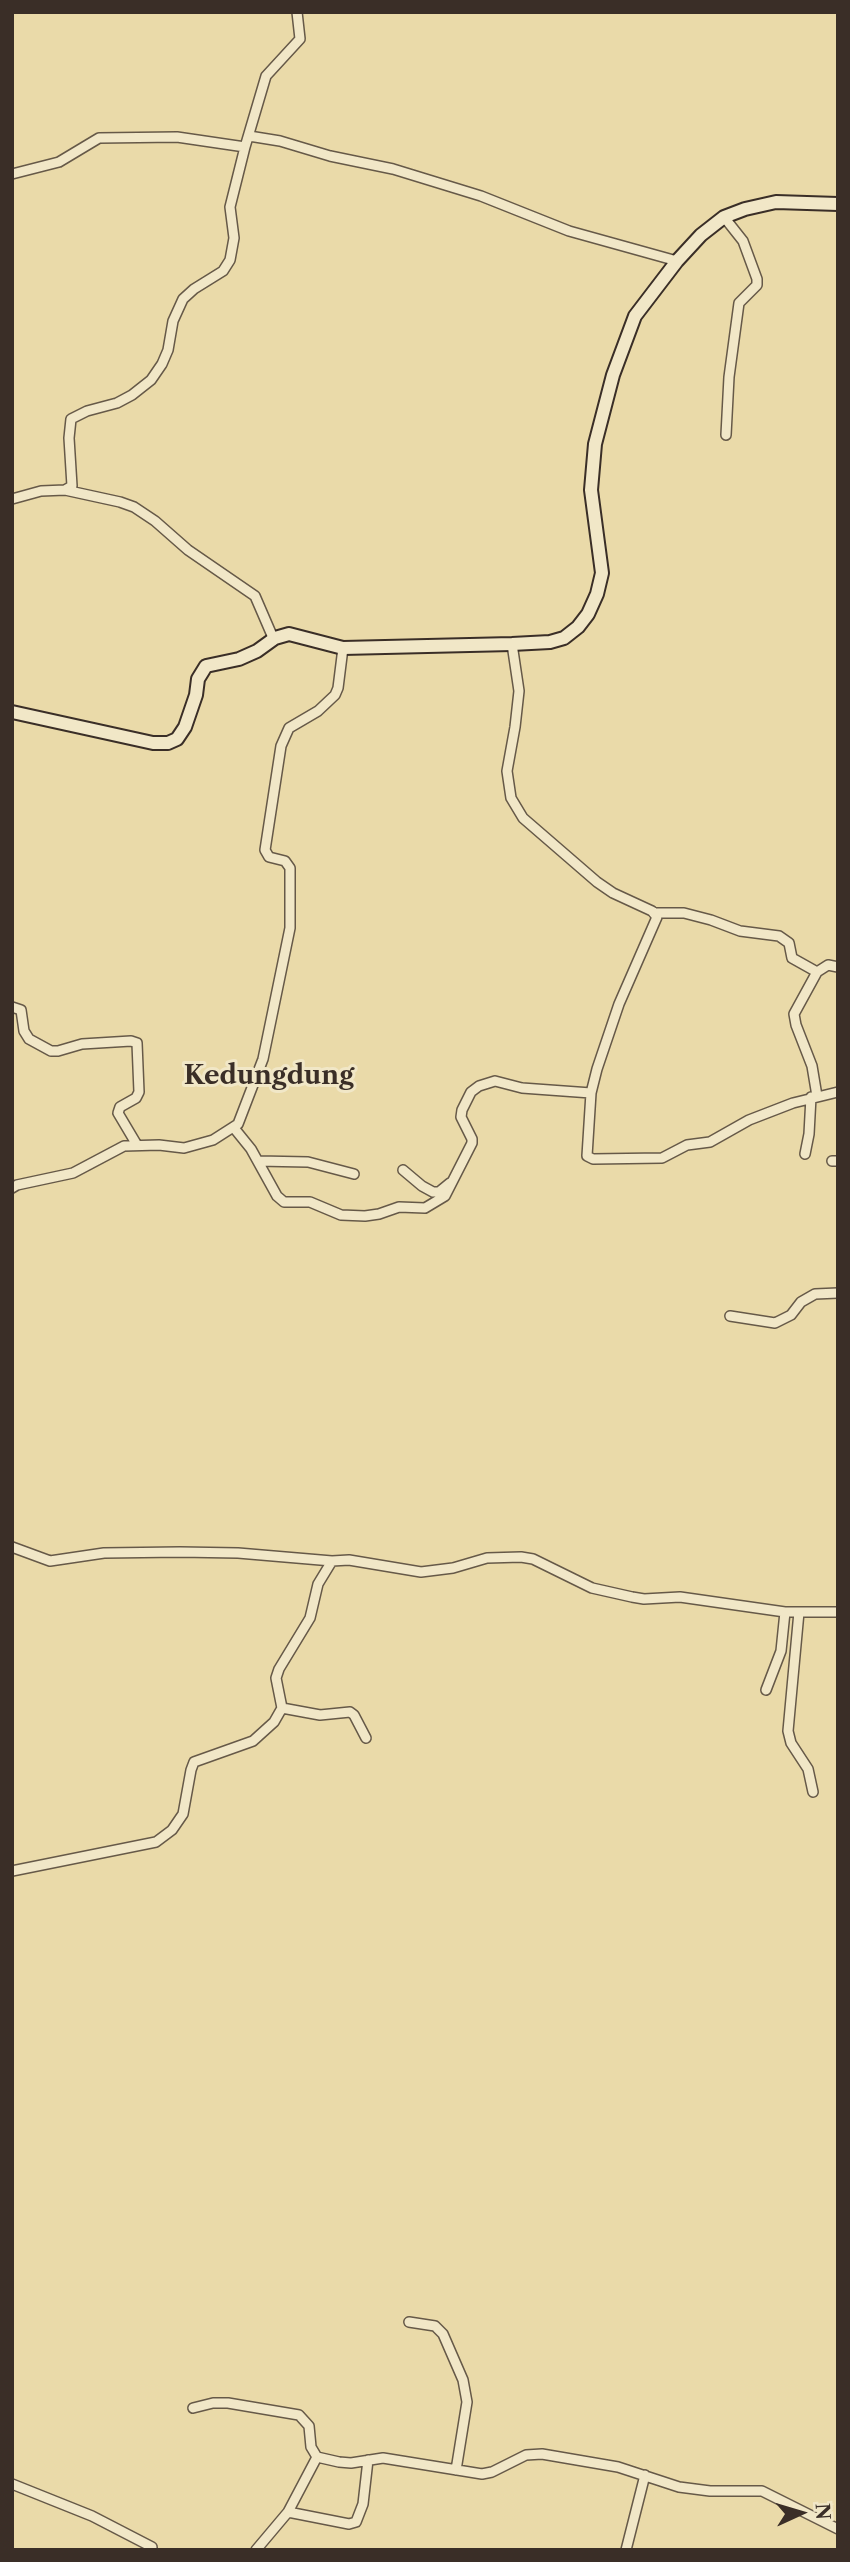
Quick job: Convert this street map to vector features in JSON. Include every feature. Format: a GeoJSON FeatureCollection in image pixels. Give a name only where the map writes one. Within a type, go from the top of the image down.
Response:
{"type":"FeatureCollection","features":[{"type":"Feature","properties":{"kind":"street"},"geometry":{"type":"LineString","coordinates":[[65,491],[72,486],[68,439],[71,419],[132,396],[150,380],[168,350],[173,321],[183,299],[223,271],[230,260],[234,238],[230,206],[245,148],[266,76],[300,39],[298,12]]}},
{"type":"Feature","properties":{"kind":"street"},"geometry":{"type":"LineString","coordinates":[[249,136],[393,169],[481,196],[569,230],[677,261]]}},
{"type":"Feature","properties":{"kind":"street"},"geometry":{"type":"LineString","coordinates":[[12,174],[59,162],[99,138],[177,137],[245,148]]}},
{"type":"Feature","properties":{"kind":"street"},"geometry":{"type":"LineString","coordinates":[[12,712],[153,743],[168,743],[177,739],[186,727],[198,679],[206,666],[239,659],[289,635],[343,648],[512,644],[550,642],[564,638],[578,627],[588,614],[602,573],[592,474],[602,410],[623,343],[635,316],[677,261],[701,235],[724,217],[776,202],[838,204]]}},
{"type":"Feature","properties":{"kind":"street"},"geometry":{"type":"LineString","coordinates":[[724,217],[743,241],[757,279],[757,285],[739,303],[729,377],[726,435]]}},
{"type":"Feature","properties":{"kind":"street"},"geometry":{"type":"LineString","coordinates":[[12,499],[41,491],[65,491],[134,507],[155,521],[188,550],[255,596],[274,640]]}},
{"type":"Feature","properties":{"kind":"street"},"geometry":{"type":"LineString","coordinates":[[512,644],[519,691],[507,771],[511,798],[523,818],[613,893],[656,913],[692,914],[740,931],[779,936],[789,943],[792,958],[817,972]]}},
{"type":"Feature","properties":{"kind":"street"},"geometry":{"type":"LineString","coordinates":[[12,1188],[74,1172],[124,1146],[184,1148],[213,1140],[234,1128],[241,1119],[263,1059],[290,928],[290,868],[285,861],[269,857],[265,850],[281,746],[289,728],[318,711],[335,695],[343,648]]}},
{"type":"Feature","properties":{"kind":"street"},"geometry":{"type":"LineString","coordinates":[[656,913],[657,920],[619,1004],[591,1093],[586,1153],[589,1158],[662,1158],[687,1145],[710,1142],[748,1119],[814,1096],[838,1092]]}},
{"type":"Feature","properties":{"kind":"street"},"geometry":{"type":"LineString","coordinates":[[805,1154],[814,1096],[812,1066],[794,1019],[817,972],[828,965],[838,967]]}},
{"type":"Feature","properties":{"kind":"street"},"geometry":{"type":"LineString","coordinates":[[12,1007],[21,1010],[24,1031],[29,1039],[51,1051],[82,1044],[131,1041],[137,1043],[139,1091],[136,1098],[120,1107],[118,1113],[137,1145]]}},
{"type":"Feature","properties":{"kind":"street"},"geometry":{"type":"LineString","coordinates":[[234,1128],[284,1202],[310,1202],[341,1215],[365,1216],[400,1207],[431,1206],[445,1196],[472,1143],[461,1117],[471,1092],[479,1086],[495,1081],[522,1088],[591,1093]]}},
{"type":"Feature","properties":{"kind":"street"},"geometry":{"type":"LineString","coordinates":[[258,1161],[296,1161],[354,1174]]}},
{"type":"Feature","properties":{"kind":"street"},"geometry":{"type":"LineString","coordinates":[[403,1170],[433,1192],[439,1192],[454,1180]]}},
{"type":"Feature","properties":{"kind":"street"},"geometry":{"type":"LineString","coordinates":[[730,1316],[775,1323],[791,1315],[801,1302],[815,1294],[838,1293]]}},
{"type":"Feature","properties":{"kind":"street"},"geometry":{"type":"LineString","coordinates":[[12,1547],[50,1560],[104,1553],[238,1553],[349,1560],[421,1572],[453,1568],[487,1558],[521,1557],[533,1559],[592,1588],[632,1597],[680,1597],[785,1612],[838,1612]]}},
{"type":"Feature","properties":{"kind":"street"},"geometry":{"type":"LineString","coordinates":[[12,1871],[156,1842],[172,1830],[183,1814],[194,1762],[253,1741],[274,1722],[282,1708],[281,1691],[276,1678],[310,1618],[318,1584],[332,1561]]}},
{"type":"Feature","properties":{"kind":"street"},"geometry":{"type":"LineString","coordinates":[[766,1690],[781,1651],[785,1612]]}},
{"type":"Feature","properties":{"kind":"street"},"geometry":{"type":"LineString","coordinates":[[799,1612],[788,1731],[791,1743],[808,1769],[813,1792]]}},
{"type":"Feature","properties":{"kind":"street"},"geometry":{"type":"LineString","coordinates":[[282,1708],[320,1715],[350,1712],[354,1714],[366,1738]]}},
{"type":"Feature","properties":{"kind":"street"},"geometry":{"type":"LineString","coordinates":[[409,2322],[435,2326],[443,2333],[463,2380],[467,2402],[456,2470]]}},
{"type":"Feature","properties":{"kind":"street"},"geometry":{"type":"LineString","coordinates":[[193,2407],[228,2403],[299,2415],[309,2426],[311,2447],[317,2457],[340,2462],[374,2457],[482,2474],[492,2472],[526,2455],[542,2454],[618,2467],[679,2487],[710,2491],[762,2491],[838,2529]]}},
{"type":"Feature","properties":{"kind":"street"},"geometry":{"type":"LineString","coordinates":[[256,2550],[288,2512],[317,2457]]}},
{"type":"Feature","properties":{"kind":"street"},"geometry":{"type":"LineString","coordinates":[[288,2512],[349,2524],[356,2522],[363,2504],[368,2460]]}},
{"type":"Feature","properties":{"kind":"street"},"geometry":{"type":"LineString","coordinates":[[626,2550],[645,2475]]}},
{"type":"Feature","properties":{"kind":"street"},"geometry":{"type":"LineString","coordinates":[[12,2484],[92,2516],[152,2547]]}},
{"type":"Feature","properties":{"kind":"district","name":"Kedungdung"},"geometry":{"type":"Point","coordinates":[269,1076]}}]}
